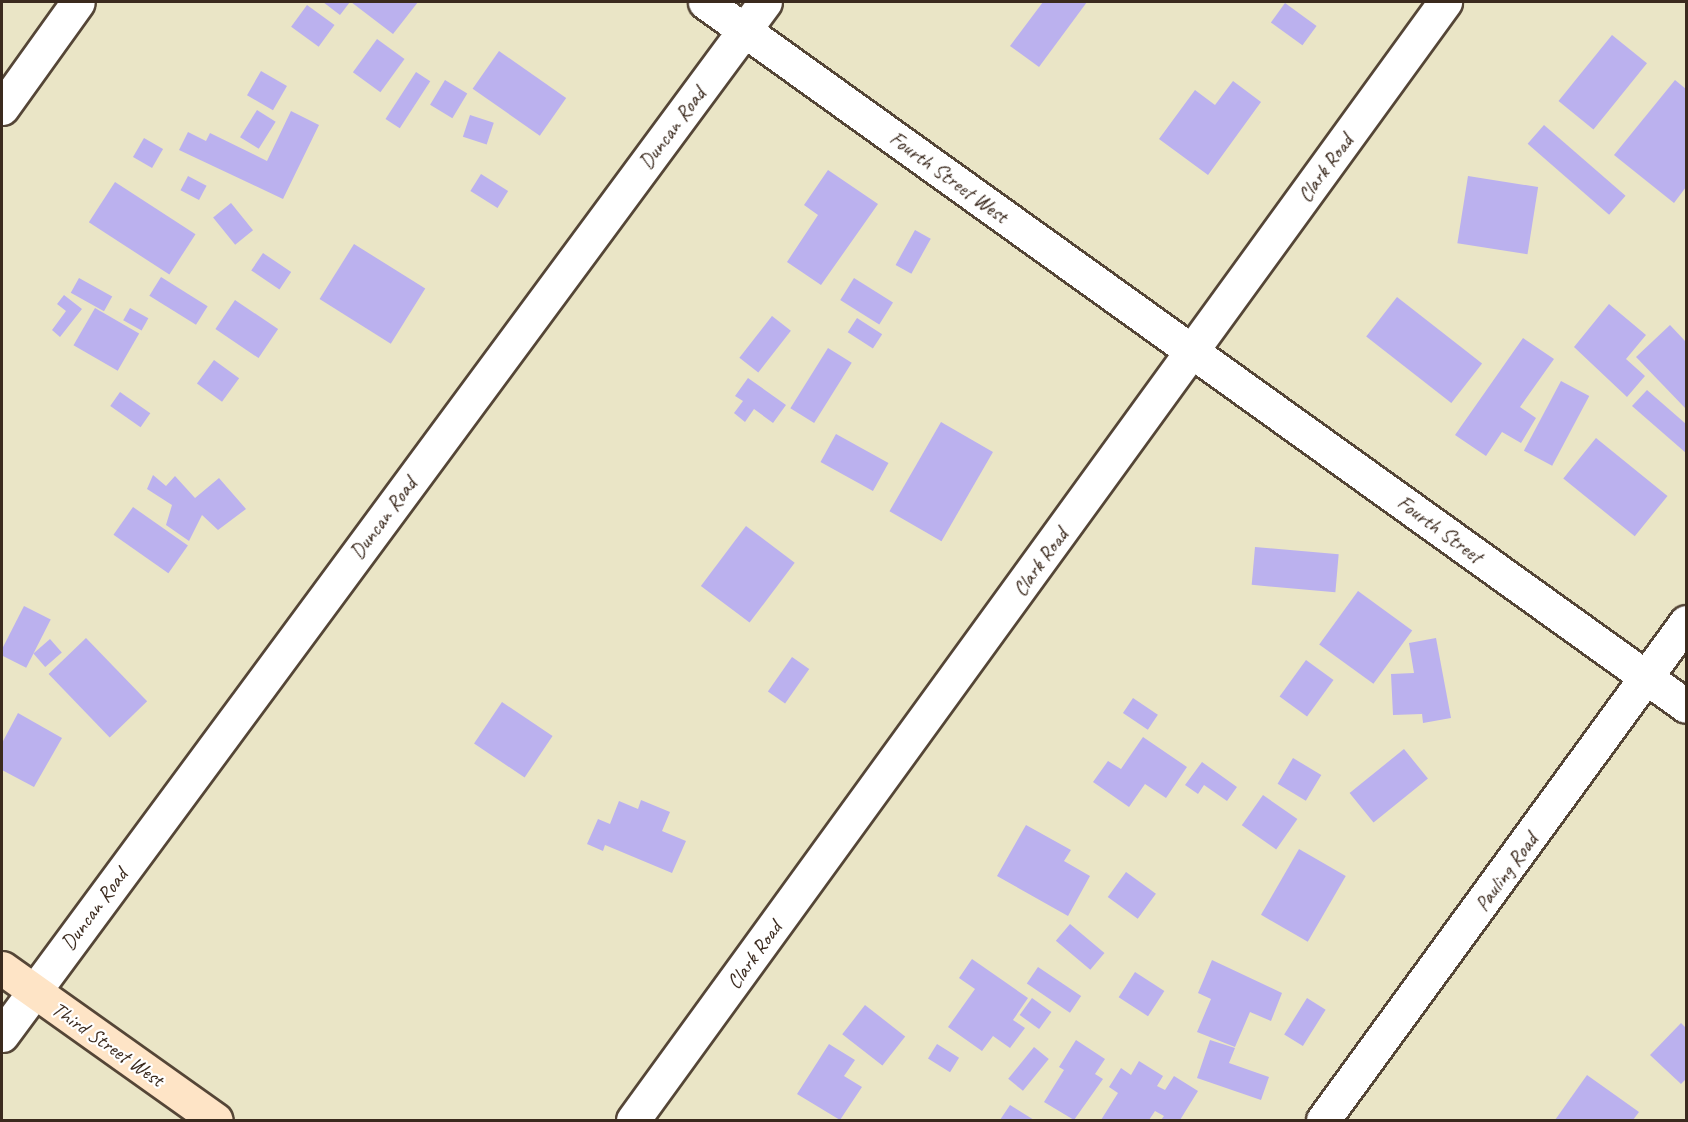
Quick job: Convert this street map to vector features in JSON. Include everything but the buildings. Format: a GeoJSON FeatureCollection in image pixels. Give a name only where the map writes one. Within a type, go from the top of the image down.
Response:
{"type":"FeatureCollection","features":[{"type":"Feature","properties":{"kind":"main road","name":"Third Street West"},"geometry":{"type":"LineString","coordinates":[[2,968],[216,1120]]}},
{"type":"Feature","properties":{"kind":"street"},"geometry":{"type":"LineString","coordinates":[[2,108],[78,2]]}},
{"type":"Feature","properties":{"kind":"street","name":"Fourth Street West"},"geometry":{"type":"LineString","coordinates":[[705,2],[1193,352]]}},
{"type":"Feature","properties":{"kind":"street","name":"Duncan Road"},"geometry":{"type":"LineString","coordinates":[[2,1035],[765,2]]}},
{"type":"Feature","properties":{"kind":"street","name":"Clark Road"},"geometry":{"type":"LineString","coordinates":[[633,1120],[1445,2]]}},
{"type":"Feature","properties":{"kind":"street","name":"Fourth Street"},"geometry":{"type":"LineString","coordinates":[[1193,352],[1686,706]]}},
{"type":"Feature","properties":{"kind":"street","name":"Pauling Road"},"geometry":{"type":"LineString","coordinates":[[1323,1120],[1649,678],[1686,622]]}}]}
